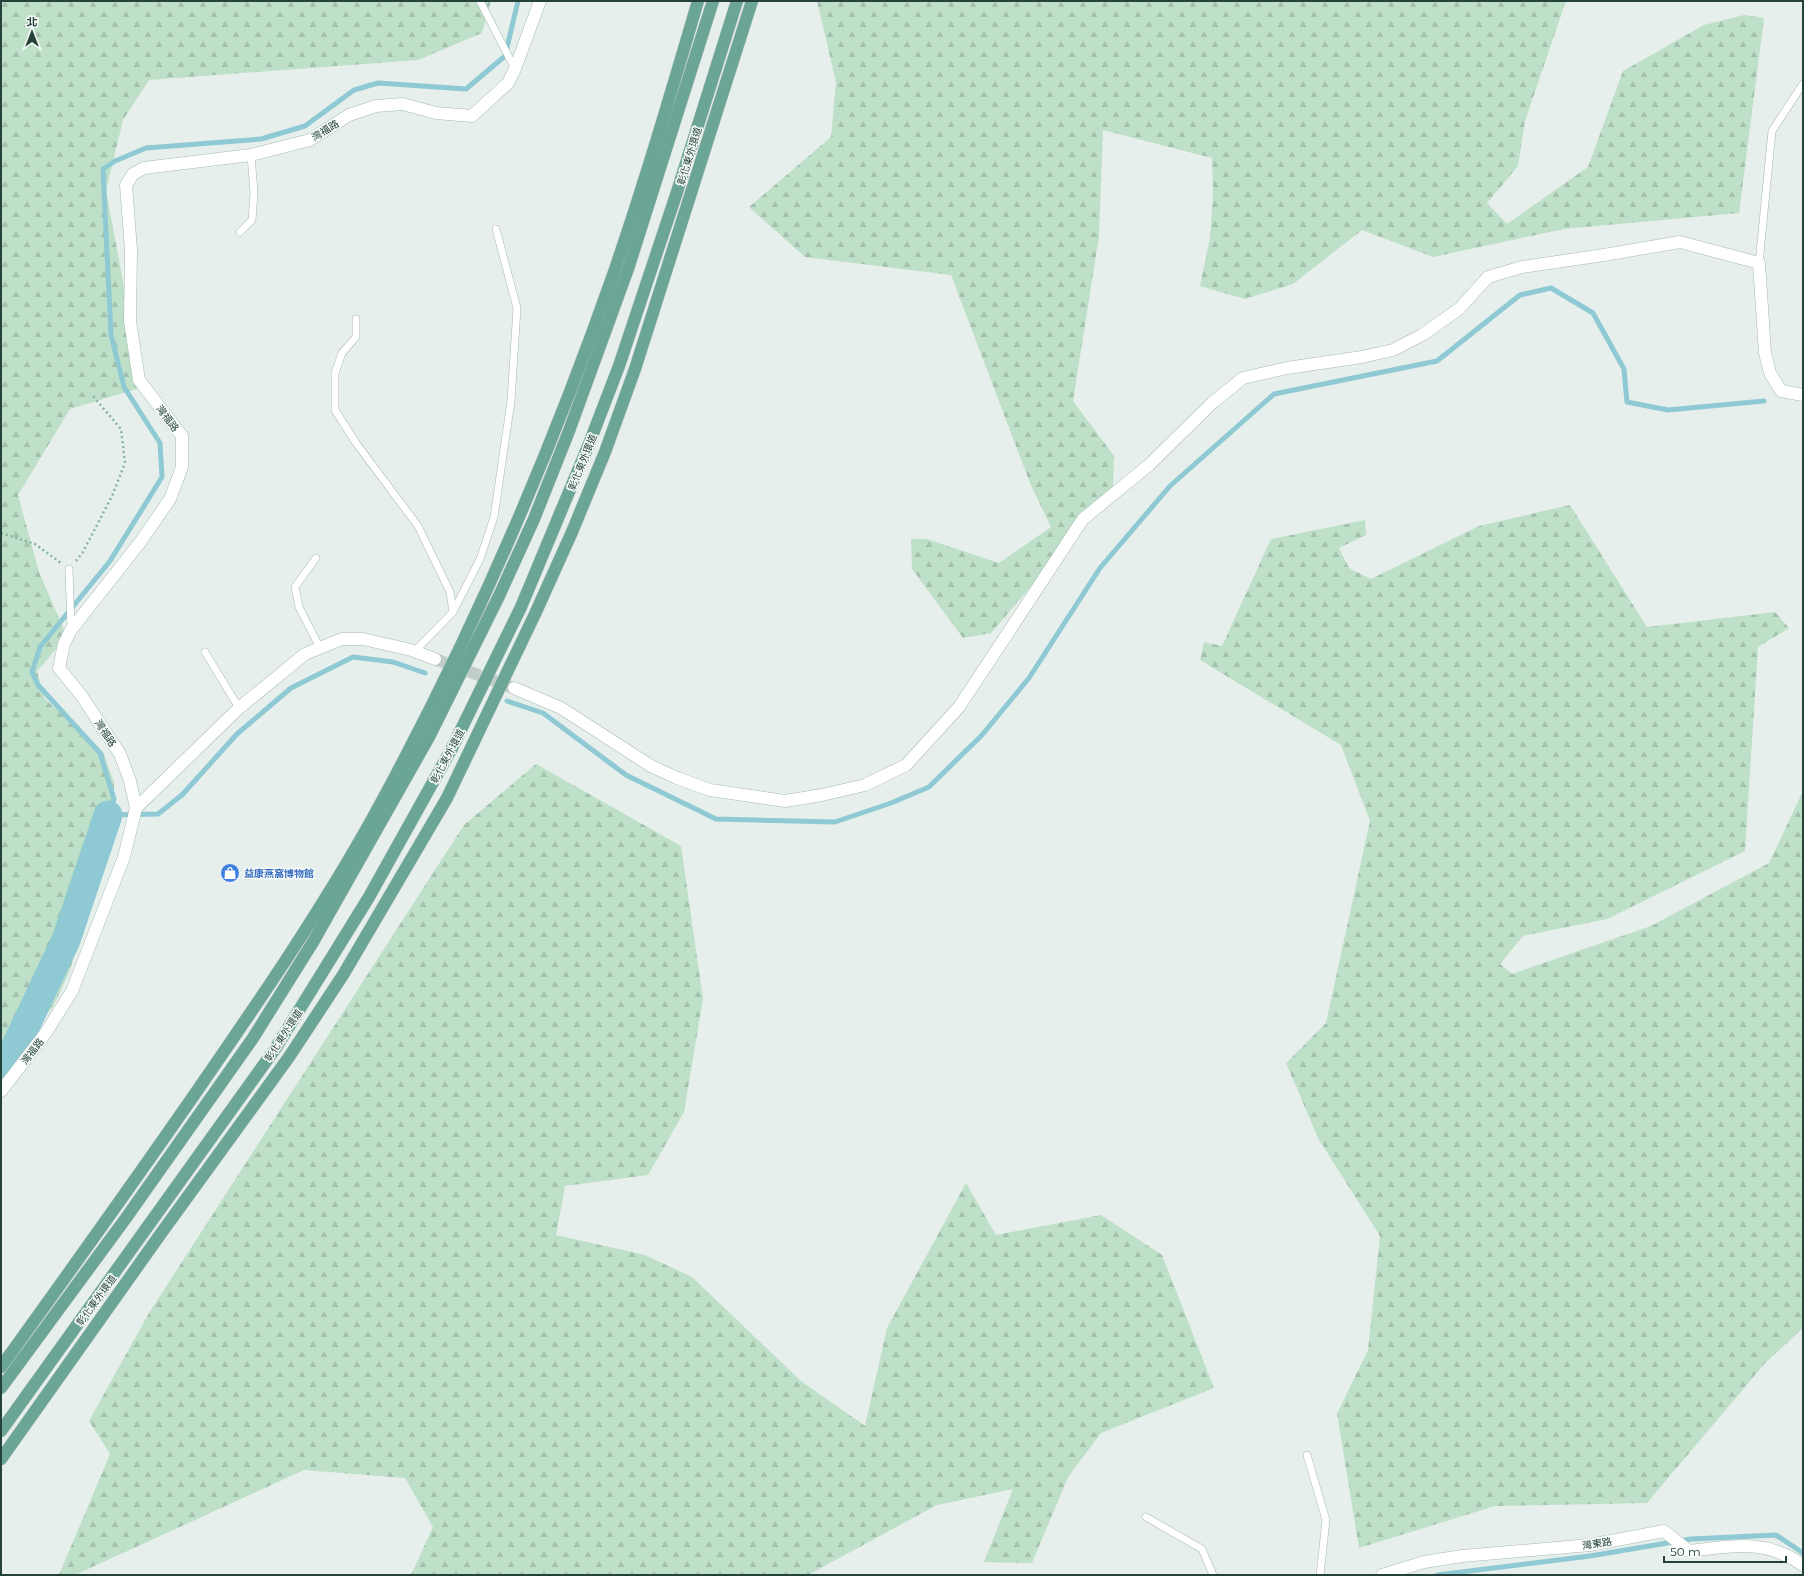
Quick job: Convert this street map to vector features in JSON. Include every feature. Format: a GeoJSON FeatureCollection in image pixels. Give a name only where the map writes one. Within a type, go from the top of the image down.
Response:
{"type":"FeatureCollection","features":[{"type":"Feature","properties":{"kind":"main road"},"geometry":{"type":"LineString","coordinates":[[1,1367],[124,1196],[310,924],[370,822],[418,732],[487,591],[522,512],[584,354],[638,197],[698,1]]}},
{"type":"Feature","properties":{"kind":"main road"},"geometry":{"type":"LineString","coordinates":[[1,1388],[126,1218],[253,1038],[313,942],[430,737],[534,519],[570,431],[628,269],[713,1]]}},
{"type":"Feature","properties":{"kind":"main road","name":"彰化東外環道"},"geometry":{"type":"LineString","coordinates":[[1,1431],[275,1049],[369,897],[452,748],[522,607],[614,380],[666,228],[737,1]]}},
{"type":"Feature","properties":{"kind":"main road"},"geometry":{"type":"LineString","coordinates":[[1,1459],[162,1232],[289,1057],[343,975],[447,798],[538,607],[572,532],[604,452],[635,369],[752,1]]}},
{"type":"Feature","properties":{"kind":"street","name":"灣福路"},"geometry":{"type":"LineString","coordinates":[[1,1091],[45,1034],[72,992],[124,857],[136,808],[130,781],[120,754],[81,695],[59,668],[64,644],[71,630],[140,541],[170,499],[182,466],[182,436],[139,380],[130,321],[131,250],[126,185],[133,174],[144,168],[251,155],[310,140],[349,115],[376,106],[403,104],[436,114],[472,116],[508,83],[540,1]]}},
{"type":"Feature","properties":{"kind":"street"},"geometry":{"type":"LineString","coordinates":[[514,688],[560,708],[651,766],[677,778],[710,790],[784,801],[822,795],[865,785],[906,765],[959,707],[1083,519],[1149,465],[1212,403],[1243,378],[1287,368],[1362,357],[1394,350],[1422,336],[1459,310],[1488,277],[1522,267],[1680,242],[1760,263],[1765,353],[1770,373],[1781,391],[1803,396]]}},
{"type":"Feature","properties":{"kind":"street"},"geometry":{"type":"LineString","coordinates":[[136,808],[239,708],[305,654],[342,639],[363,639],[415,651],[435,659]]}},
{"type":"Feature","properties":{"kind":"street","name":"灣東路"},"geometry":{"type":"LineString","coordinates":[[1382,1575],[1424,1562],[1462,1556],[1590,1545],[1664,1531],[1689,1551],[1750,1545],[1777,1551],[1803,1565]]}},
{"type":"Feature","properties":{"kind":"lane"},"geometry":{"type":"LineString","coordinates":[[480,1],[515,68]]}},
{"type":"Feature","properties":{"kind":"lane"},"geometry":{"type":"LineString","coordinates":[[1760,263],[1772,131],[1803,84]]}},
{"type":"Feature","properties":{"kind":"lane"},"geometry":{"type":"LineString","coordinates":[[240,232],[252,220],[254,193],[251,155]]}},
{"type":"Feature","properties":{"kind":"lane"},"geometry":{"type":"LineString","coordinates":[[415,651],[453,612],[480,559],[494,517],[510,401],[518,308],[496,229]]}},
{"type":"Feature","properties":{"kind":"lane"},"geometry":{"type":"LineString","coordinates":[[356,319],[356,337],[342,353],[335,373],[336,410],[356,443],[418,526],[450,592],[453,612]]}},
{"type":"Feature","properties":{"kind":"lane"},"geometry":{"type":"LineString","coordinates":[[316,558],[295,587],[299,607],[320,648]]}},
{"type":"Feature","properties":{"kind":"lane"},"geometry":{"type":"LineString","coordinates":[[69,569],[71,630]]}},
{"type":"Feature","properties":{"kind":"lane"},"geometry":{"type":"LineString","coordinates":[[205,652],[239,708]]}},
{"type":"Feature","properties":{"kind":"lane"},"geometry":{"type":"LineString","coordinates":[[1307,1455],[1326,1520],[1320,1575]]}},
{"type":"Feature","properties":{"kind":"lane"},"geometry":{"type":"LineString","coordinates":[[1146,1517],[1202,1549],[1213,1575]]}},
{"type":"Feature","properties":{"kind":"path"},"geometry":{"type":"LineString","coordinates":[[1,533],[35,544],[69,569],[83,552],[112,496],[125,463],[121,429],[92,395]]}},
{"type":"Feature","properties":{"kind":"green space"},"geometry":{"type":"Polygon","coordinates":[[[1,1],[491,1],[482,33],[418,60],[149,80],[123,120],[106,191],[143,387],[70,409],[18,495],[39,572],[67,637],[37,671],[44,698],[103,752],[114,782],[114,820],[70,970],[53,1007],[1,1060],[1,1]]]}},
{"type":"Feature","properties":{"kind":"green space"},"geometry":{"type":"Polygon","coordinates":[[[817,1],[1566,1],[1525,121],[1518,166],[1487,203],[1507,224],[1588,167],[1623,71],[1704,25],[1744,15],[1764,18],[1739,213],[1564,229],[1433,257],[1362,230],[1293,284],[1245,299],[1200,286],[1210,238],[1213,194],[1212,158],[1103,130],[1099,236],[1073,401],[1114,456],[1113,487],[1079,530],[991,633],[963,638],[912,569],[911,539],[927,539],[999,563],[1051,527],[1030,483],[951,275],[805,257],[749,207],[831,137],[836,82],[817,1]]]}},
{"type":"Feature","properties":{"kind":"green space"},"geometry":{"type":"Polygon","coordinates":[[[1570,505],[1647,627],[1775,612],[1789,628],[1758,647],[1745,851],[1607,919],[1523,936],[1500,964],[1512,974],[1651,926],[1769,863],[1803,791],[1803,1328],[1766,1362],[1647,1503],[1495,1506],[1359,1548],[1337,1414],[1368,1350],[1380,1236],[1318,1138],[1286,1063],[1326,1023],[1370,821],[1341,745],[1200,660],[1204,642],[1222,646],[1271,539],[1365,520],[1366,535],[1339,548],[1349,568],[1371,579],[1479,526],[1570,505]]]}},
{"type":"Feature","properties":{"kind":"green space"},"geometry":{"type":"Polygon","coordinates":[[[536,764],[681,846],[703,999],[684,1112],[648,1175],[565,1186],[556,1235],[645,1255],[692,1277],[801,1381],[865,1426],[887,1328],[966,1183],[996,1235],[1101,1215],[1162,1255],[1214,1388],[1101,1433],[1068,1477],[1032,1563],[984,1562],[1013,1489],[937,1505],[808,1575],[411,1575],[433,1527],[405,1478],[304,1470],[75,1575],[59,1575],[110,1454],[89,1421],[149,1313],[464,825],[536,764]]]}},
{"type":"Feature","properties":{"kind":"waterway"},"geometry":{"type":"LineString","coordinates":[[425,673],[393,662],[353,657],[291,688],[237,734],[182,795],[158,814],[108,815],[114,799],[100,753],[38,685],[32,672],[40,647],[110,561],[162,477],[160,443],[124,387],[111,335],[103,169],[115,161],[146,148],[261,139],[305,126],[354,90],[378,83],[466,89],[505,56],[518,1]]}},
{"type":"Feature","properties":{"kind":"waterway"},"geometry":{"type":"LineString","coordinates":[[507,701],[543,713],[626,775],[716,819],[835,822],[891,803],[929,787],[982,735],[1029,678],[1100,568],[1170,486],[1274,394],[1437,361],[1520,295],[1551,288],[1593,313],[1624,369],[1627,402],[1668,410],[1764,401]]}},
{"type":"Feature","properties":{"kind":"waterway"},"geometry":{"type":"LineString","coordinates":[[1,1064],[16,1046],[66,940],[108,815]]}},
{"type":"Feature","properties":{"kind":"waterway"},"geometry":{"type":"LineString","coordinates":[[1437,1575],[1590,1556],[1691,1539],[1776,1535],[1803,1553]]}},
{"type":"Feature","properties":{"kind":"tunnel"},"geometry":{"type":"LineString","coordinates":[[435,659],[511,687]]}},
{"type":"Feature","properties":{"kind":"place","name":"益康燕窩博物館"},"geometry":{"type":"Point","coordinates":[230,873]}}]}
